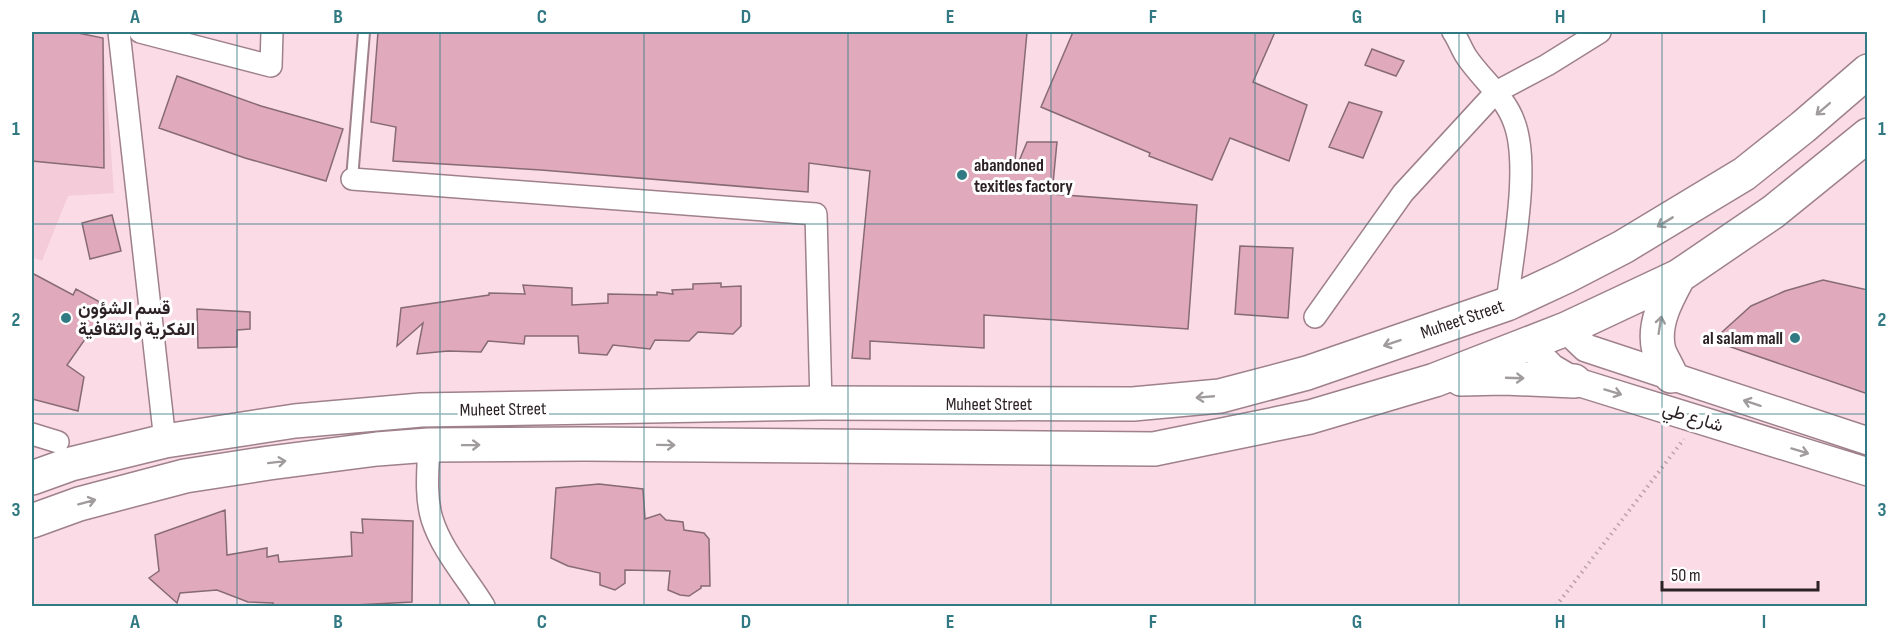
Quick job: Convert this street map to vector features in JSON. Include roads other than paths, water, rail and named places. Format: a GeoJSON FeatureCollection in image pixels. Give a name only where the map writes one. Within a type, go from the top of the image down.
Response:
{"type":"FeatureCollection","features":[{"type":"Feature","properties":{"kind":"main road","name":"Muheet Street"},"geometry":{"type":"LineString","coordinates":[[32,478],[71,464],[165,441],[295,421],[421,410],[821,403],[1132,404],[1220,396],[1307,373],[1510,307],[1623,247],[1744,174],[1868,71]]}},
{"type":"Feature","properties":{"kind":"main road","name":"Muheet Street"},"geometry":{"type":"LineString","coordinates":[[32,521],[79,504],[185,476],[377,449],[429,445],[585,444],[1155,449],[1310,417],[1435,380],[1528,344],[1679,276],[1773,212],[1868,135]]}},
{"type":"Feature","properties":{"kind":"main road"},"geometry":{"type":"LineString","coordinates":[[1510,307],[1579,322],[1581,309],[1573,297],[1571,274]]}},
{"type":"Feature","properties":{"kind":"main road"},"geometry":{"type":"LineString","coordinates":[[1671,376],[1659,350],[1658,328],[1664,304],[1679,276]]}},
{"type":"Feature","properties":{"kind":"main road"},"geometry":{"type":"LineString","coordinates":[[1510,307],[1529,329],[1528,344]]}},
{"type":"Feature","properties":{"kind":"main road"},"geometry":{"type":"LineString","coordinates":[[1497,356],[1503,344],[1503,330],[1497,318],[1510,307]]}},
{"type":"Feature","properties":{"kind":"main road"},"geometry":{"type":"LineString","coordinates":[[1435,380],[1504,378],[1574,381]]}},
{"type":"Feature","properties":{"kind":"street"},"geometry":{"type":"LineString","coordinates":[[119,32],[165,441]]}},
{"type":"Feature","properties":{"kind":"street"},"geometry":{"type":"LineString","coordinates":[[140,32],[271,66],[272,32]]}},
{"type":"Feature","properties":{"kind":"street"},"geometry":{"type":"LineString","coordinates":[[1454,32],[1466,56],[1496,92],[1514,122],[1520,160],[1520,188],[1510,307]]}},
{"type":"Feature","properties":{"kind":"street"},"geometry":{"type":"LineString","coordinates":[[1315,316],[1403,193],[1496,92],[1547,65],[1600,32]]}},
{"type":"Feature","properties":{"kind":"street"},"geometry":{"type":"LineString","coordinates":[[352,179],[816,214],[821,403]]}},
{"type":"Feature","properties":{"kind":"street","name":"شارع طي"},"geometry":{"type":"LineString","coordinates":[[1579,322],[1586,348],[1868,441]]}},
{"type":"Feature","properties":{"kind":"street","name":"شارع طي"},"geometry":{"type":"LineString","coordinates":[[1528,344],[1552,368],[1574,381],[1868,472]]}},
{"type":"Feature","properties":{"kind":"street"},"geometry":{"type":"LineString","coordinates":[[32,434],[58,442]]}},
{"type":"Feature","properties":{"kind":"street"},"geometry":{"type":"LineString","coordinates":[[429,445],[428,493],[432,517],[438,533],[484,606]]}},
{"type":"Feature","properties":{"kind":"lane"},"geometry":{"type":"LineString","coordinates":[[352,179],[364,32]]}},
{"type":"Feature","properties":{"kind":"place","name":"abandoned texitles factory"},"geometry":{"type":"Point","coordinates":[962,175]}},
{"type":"Feature","properties":{"kind":"place","name":"قسم الشؤون الفكرية والثقافية"},"geometry":{"type":"Point","coordinates":[66,318]}},
{"type":"Feature","properties":{"kind":"place","name":"al salam mall"},"geometry":{"type":"Point","coordinates":[1795,338]}}]}
